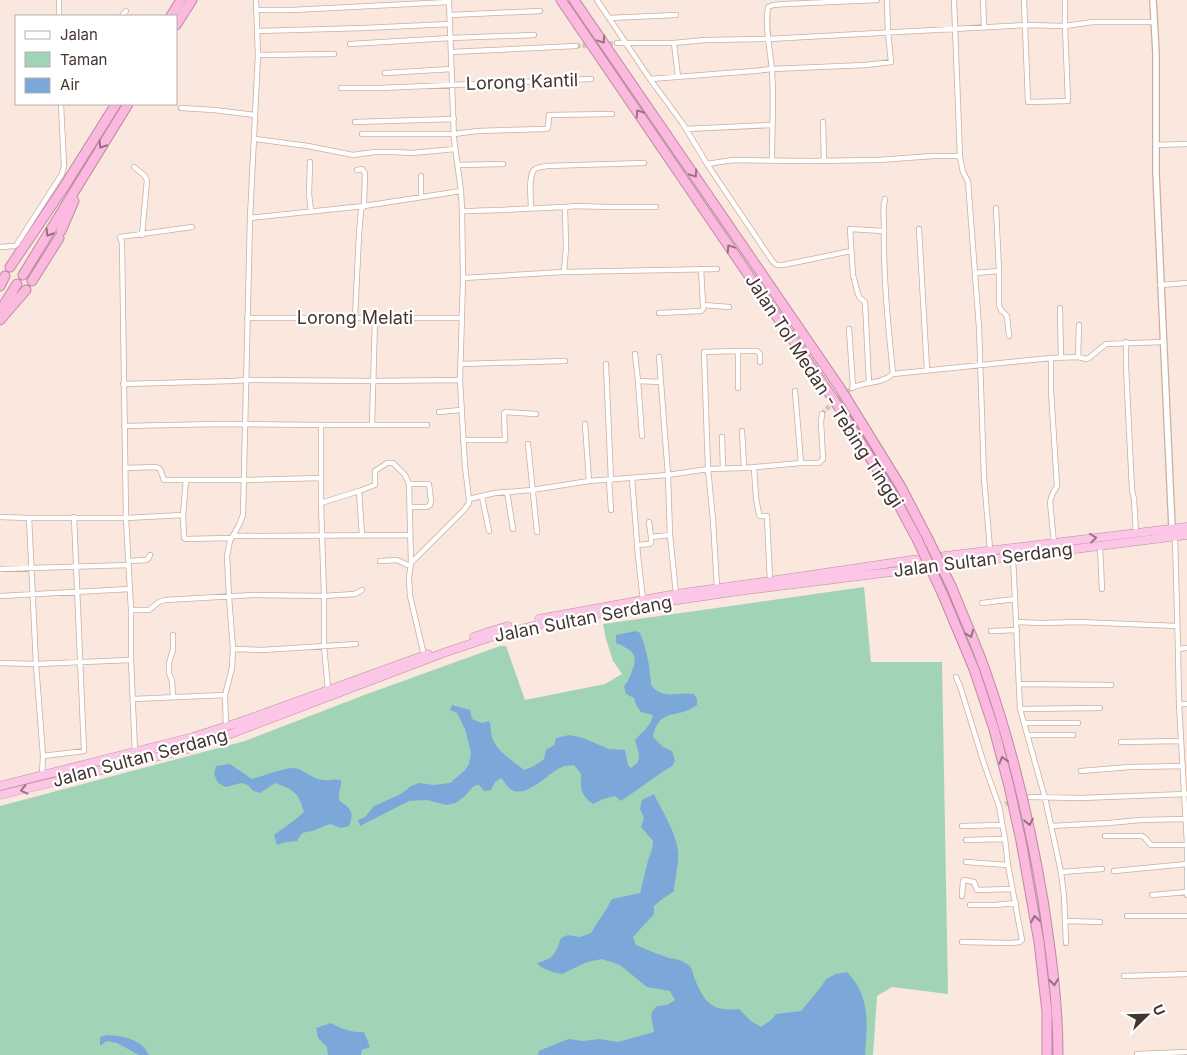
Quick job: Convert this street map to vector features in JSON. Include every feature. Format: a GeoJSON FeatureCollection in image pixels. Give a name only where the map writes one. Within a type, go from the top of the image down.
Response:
{"type":"FeatureCollection","features":[{"type":"Feature","properties":{"kind":"highway"},"geometry":{"type":"LineString","coordinates":[[172,15],[181,0]]}},
{"type":"Feature","properties":{"kind":"highway"},"geometry":{"type":"LineString","coordinates":[[178,22],[192,0]]}},
{"type":"Feature","properties":{"kind":"highway","name":"Jalan Tol Medan - Tebing Tinggi"},"geometry":{"type":"LineString","coordinates":[[561,0],[842,412],[895,498],[917,539],[943,595],[974,669],[1010,786],[1022,842],[1039,942],[1047,1012],[1047,1055]]}},
{"type":"Feature","properties":{"kind":"highway","name":"Jalan Tol Medan - Tebing Tinggi"},"geometry":{"type":"LineString","coordinates":[[574,0],[840,388],[901,488],[952,588],[986,672],[1008,741],[1026,810],[1050,943],[1058,1026],[1058,1055]]}},
{"type":"Feature","properties":{"kind":"highway"},"geometry":{"type":"LineString","coordinates":[[10,267],[62,190],[115,105]]}},
{"type":"Feature","properties":{"kind":"highway"},"geometry":{"type":"LineString","coordinates":[[23,275],[127,105]]}},
{"type":"Feature","properties":{"kind":"highway"},"geometry":{"type":"LineString","coordinates":[[32,281],[60,234],[87,171]]}},
{"type":"Feature","properties":{"kind":"highway"},"geometry":{"type":"LineString","coordinates":[[0,286],[5,276]]}},
{"type":"Feature","properties":{"kind":"highway"},"geometry":{"type":"LineString","coordinates":[[0,311],[17,284]]}},
{"type":"Feature","properties":{"kind":"highway"},"geometry":{"type":"LineString","coordinates":[[0,320],[26,290]]}},
{"type":"Feature","properties":{"kind":"highway","name":"Jalan Sultan Serdang"},"geometry":{"type":"LineString","coordinates":[[0,786],[227,731],[446,652],[516,629],[682,599],[854,572],[912,560],[1187,527]]}},
{"type":"Feature","properties":{"kind":"highway","name":"Jalan Sultan Serdang"},"geometry":{"type":"LineString","coordinates":[[0,795],[188,749],[328,689],[488,632],[516,624],[676,594],[770,581],[1013,557],[1187,536]]}},
{"type":"Feature","properties":{"kind":"street"},"geometry":{"type":"LineString","coordinates":[[59,0],[59,15]]}},
{"type":"Feature","properties":{"kind":"street"},"geometry":{"type":"LineString","coordinates":[[227,731],[225,696],[232,668],[233,649],[227,556],[232,537],[243,514],[250,218],[258,55],[256,0]]}},
{"type":"Feature","properties":{"kind":"street"},"geometry":{"type":"LineString","coordinates":[[597,0],[686,129],[773,262],[777,265],[851,251]]}},
{"type":"Feature","properties":{"kind":"street"},"geometry":{"type":"LineString","coordinates":[[772,160],[772,69],[768,39],[768,7],[773,5],[878,0]]}},
{"type":"Feature","properties":{"kind":"street"},"geometry":{"type":"LineString","coordinates":[[650,79],[891,62],[887,0]]}},
{"type":"Feature","properties":{"kind":"street"},"geometry":{"type":"LineString","coordinates":[[954,0],[960,157],[963,172],[968,179],[980,365],[984,478],[990,550]]}},
{"type":"Feature","properties":{"kind":"street"},"geometry":{"type":"LineString","coordinates":[[984,0],[984,27]]}},
{"type":"Feature","properties":{"kind":"street"},"geometry":{"type":"LineString","coordinates":[[1024,0],[1028,102],[1068,101],[1065,0]]}},
{"type":"Feature","properties":{"kind":"street"},"geometry":{"type":"LineString","coordinates":[[1153,0],[1156,53],[1156,178],[1172,528]]}},
{"type":"Feature","properties":{"kind":"street"},"geometry":{"type":"LineString","coordinates":[[256,10],[292,10],[449,1],[454,134],[462,211],[463,278],[460,380],[469,503],[410,564]]}},
{"type":"Feature","properties":{"kind":"street"},"geometry":{"type":"LineString","coordinates":[[123,15],[126,11]]}},
{"type":"Feature","properties":{"kind":"street"},"geometry":{"type":"LineString","coordinates":[[450,15],[540,11]]}},
{"type":"Feature","properties":{"kind":"street"},"geometry":{"type":"LineString","coordinates":[[609,18],[676,15]]}},
{"type":"Feature","properties":{"kind":"street"},"geometry":{"type":"LineString","coordinates":[[617,44],[768,39],[1025,25],[1065,26],[1093,22],[1154,22]]}},
{"type":"Feature","properties":{"kind":"street"},"geometry":{"type":"LineString","coordinates":[[257,31],[450,24]]}},
{"type":"Feature","properties":{"kind":"street"},"geometry":{"type":"LineString","coordinates":[[350,44],[534,35]]}},
{"type":"Feature","properties":{"kind":"street"},"geometry":{"type":"LineString","coordinates":[[674,43],[678,77]]}},
{"type":"Feature","properties":{"kind":"street"},"geometry":{"type":"LineString","coordinates":[[452,52],[576,46]]}},
{"type":"Feature","properties":{"kind":"street"},"geometry":{"type":"LineString","coordinates":[[258,55],[334,54]]}},
{"type":"Feature","properties":{"kind":"street"},"geometry":{"type":"LineString","coordinates":[[384,74],[452,70]]}},
{"type":"Feature","properties":{"kind":"street","name":"Lorong Kantil"},"geometry":{"type":"LineString","coordinates":[[340,88],[591,79]]}},
{"type":"Feature","properties":{"kind":"street"},"geometry":{"type":"LineString","coordinates":[[0,247],[15,246],[17,244],[62,174],[64,166],[61,105]]}},
{"type":"Feature","properties":{"kind":"street"},"geometry":{"type":"LineString","coordinates":[[181,108],[214,110],[255,116]]}},
{"type":"Feature","properties":{"kind":"street"},"geometry":{"type":"LineString","coordinates":[[362,134],[454,134],[477,131],[546,129],[548,128],[549,115],[612,114]]}},
{"type":"Feature","properties":{"kind":"street"},"geometry":{"type":"LineString","coordinates":[[355,122],[454,119]]}},
{"type":"Feature","properties":{"kind":"street"},"geometry":{"type":"LineString","coordinates":[[823,122],[824,160]]}},
{"type":"Feature","properties":{"kind":"street"},"geometry":{"type":"LineString","coordinates":[[686,129],[772,125]]}},
{"type":"Feature","properties":{"kind":"street"},"geometry":{"type":"LineString","coordinates":[[255,138],[353,155],[376,152],[412,153],[455,150]]}},
{"type":"Feature","properties":{"kind":"street"},"geometry":{"type":"LineString","coordinates":[[1156,145],[1187,144]]}},
{"type":"Feature","properties":{"kind":"street"},"geometry":{"type":"LineString","coordinates":[[708,164],[733,160],[879,160],[933,156],[960,157]]}},
{"type":"Feature","properties":{"kind":"street"},"geometry":{"type":"LineString","coordinates":[[310,162],[309,194],[311,211]]}},
{"type":"Feature","properties":{"kind":"street"},"geometry":{"type":"LineString","coordinates":[[531,208],[531,177],[537,168],[546,166],[644,163]]}},
{"type":"Feature","properties":{"kind":"street"},"geometry":{"type":"LineString","coordinates":[[457,166],[503,164]]}},
{"type":"Feature","properties":{"kind":"street"},"geometry":{"type":"LineString","coordinates":[[134,167],[147,180],[142,235]]}},
{"type":"Feature","properties":{"kind":"street"},"geometry":{"type":"LineString","coordinates":[[355,318],[365,173],[362,169],[357,170]]}},
{"type":"Feature","properties":{"kind":"street"},"geometry":{"type":"LineString","coordinates":[[420,176],[421,197]]}},
{"type":"Feature","properties":{"kind":"street"},"geometry":{"type":"LineString","coordinates":[[250,218],[364,206],[461,191]]}},
{"type":"Feature","properties":{"kind":"street"},"geometry":{"type":"LineString","coordinates":[[885,200],[883,240],[886,310],[893,374]]}},
{"type":"Feature","properties":{"kind":"street"},"geometry":{"type":"LineString","coordinates":[[564,272],[566,248],[565,206]]}},
{"type":"Feature","properties":{"kind":"street"},"geometry":{"type":"LineString","coordinates":[[462,211],[565,206],[656,208]]}},
{"type":"Feature","properties":{"kind":"street"},"geometry":{"type":"LineString","coordinates":[[996,208],[999,305],[1007,316],[1009,336]]}},
{"type":"Feature","properties":{"kind":"street"},"geometry":{"type":"LineString","coordinates":[[135,752],[126,518],[122,243],[120,237],[192,227]]}},
{"type":"Feature","properties":{"kind":"street"},"geometry":{"type":"LineString","coordinates":[[869,383],[865,302],[858,294],[853,272],[850,229],[883,231]]}},
{"type":"Feature","properties":{"kind":"street"},"geometry":{"type":"LineString","coordinates":[[920,229],[927,370]]}},
{"type":"Feature","properties":{"kind":"street"},"geometry":{"type":"LineString","coordinates":[[659,313],[703,309],[701,269]]}},
{"type":"Feature","properties":{"kind":"street"},"geometry":{"type":"LineString","coordinates":[[463,278],[564,272],[717,269]]}},
{"type":"Feature","properties":{"kind":"street"},"geometry":{"type":"LineString","coordinates":[[975,273],[999,271]]}},
{"type":"Feature","properties":{"kind":"street"},"geometry":{"type":"LineString","coordinates":[[1160,285],[1187,283]]}},
{"type":"Feature","properties":{"kind":"street"},"geometry":{"type":"LineString","coordinates":[[703,305],[729,307]]}},
{"type":"Feature","properties":{"kind":"street"},"geometry":{"type":"LineString","coordinates":[[1060,308],[1061,357]]}},
{"type":"Feature","properties":{"kind":"street","name":"Lorong Melati"},"geometry":{"type":"LineString","coordinates":[[247,318],[462,318]]}},
{"type":"Feature","properties":{"kind":"street"},"geometry":{"type":"LineString","coordinates":[[372,425],[375,318]]}},
{"type":"Feature","properties":{"kind":"street"},"geometry":{"type":"LineString","coordinates":[[1078,356],[1079,325]]}},
{"type":"Feature","properties":{"kind":"street"},"geometry":{"type":"LineString","coordinates":[[849,329],[853,388],[881,381],[893,374],[1061,357],[1078,356],[1083,359],[1088,358],[1106,344],[1163,342]]}},
{"type":"Feature","properties":{"kind":"street"},"geometry":{"type":"LineString","coordinates":[[1126,342],[1132,490],[1135,503],[1136,533]]}},
{"type":"Feature","properties":{"kind":"street"},"geometry":{"type":"LineString","coordinates":[[738,351],[738,388]]}},
{"type":"Feature","properties":{"kind":"street"},"geometry":{"type":"LineString","coordinates":[[717,588],[708,469],[704,352],[757,351],[760,354],[760,362]]}},
{"type":"Feature","properties":{"kind":"street"},"geometry":{"type":"LineString","coordinates":[[635,354],[642,436]]}},
{"type":"Feature","properties":{"kind":"street"},"geometry":{"type":"LineString","coordinates":[[659,357],[668,475],[670,535],[676,594]]}},
{"type":"Feature","properties":{"kind":"street"},"geometry":{"type":"LineString","coordinates":[[1051,358],[1051,391],[1057,486],[1050,502],[1054,543]]}},
{"type":"Feature","properties":{"kind":"street"},"geometry":{"type":"LineString","coordinates":[[461,364],[565,361]]}},
{"type":"Feature","properties":{"kind":"street"},"geometry":{"type":"LineString","coordinates":[[606,364],[611,510]]}},
{"type":"Feature","properties":{"kind":"street"},"geometry":{"type":"LineString","coordinates":[[124,384],[247,380],[460,380]]}},
{"type":"Feature","properties":{"kind":"street"},"geometry":{"type":"LineString","coordinates":[[638,381],[661,382]]}},
{"type":"Feature","properties":{"kind":"street"},"geometry":{"type":"LineString","coordinates":[[796,391],[801,463]]}},
{"type":"Feature","properties":{"kind":"street"},"geometry":{"type":"LineString","coordinates":[[439,412],[461,410]]}},
{"type":"Feature","properties":{"kind":"street"},"geometry":{"type":"LineString","coordinates":[[463,440],[505,440],[504,413],[536,414]]}},
{"type":"Feature","properties":{"kind":"street"},"geometry":{"type":"LineString","coordinates":[[469,498],[589,481],[668,475],[708,469],[819,463],[823,459],[822,414]]}},
{"type":"Feature","properties":{"kind":"street"},"geometry":{"type":"LineString","coordinates":[[585,424],[589,481]]}},
{"type":"Feature","properties":{"kind":"street"},"geometry":{"type":"LineString","coordinates":[[321,425],[324,646],[328,689]]}},
{"type":"Feature","properties":{"kind":"street"},"geometry":{"type":"LineString","coordinates":[[124,426],[427,425]]}},
{"type":"Feature","properties":{"kind":"street"},"geometry":{"type":"LineString","coordinates":[[742,431],[744,468]]}},
{"type":"Feature","properties":{"kind":"street"},"geometry":{"type":"LineString","coordinates":[[722,437],[723,469]]}},
{"type":"Feature","properties":{"kind":"street"},"geometry":{"type":"LineString","coordinates":[[528,444],[537,532]]}},
{"type":"Feature","properties":{"kind":"street"},"geometry":{"type":"LineString","coordinates":[[321,503],[375,485],[375,471],[390,462],[401,470],[407,478],[410,507],[410,564],[408,576],[410,596],[424,655]]}},
{"type":"Feature","properties":{"kind":"street"},"geometry":{"type":"LineString","coordinates":[[125,468],[156,467],[160,469],[164,480],[321,478]]}},
{"type":"Feature","properties":{"kind":"street"},"geometry":{"type":"LineString","coordinates":[[754,468],[759,514],[760,516],[767,516],[770,581]]}},
{"type":"Feature","properties":{"kind":"street"},"geometry":{"type":"LineString","coordinates":[[632,478],[643,600]]}},
{"type":"Feature","properties":{"kind":"street"},"geometry":{"type":"LineString","coordinates":[[186,480],[183,515],[183,536],[186,539],[410,535]]}},
{"type":"Feature","properties":{"kind":"street"},"geometry":{"type":"LineString","coordinates":[[409,484],[429,484],[431,501],[427,507],[410,507]]}},
{"type":"Feature","properties":{"kind":"street"},"geometry":{"type":"LineString","coordinates":[[359,491],[362,535]]}},
{"type":"Feature","properties":{"kind":"street"},"geometry":{"type":"LineString","coordinates":[[507,492],[513,529]]}},
{"type":"Feature","properties":{"kind":"street"},"geometry":{"type":"LineString","coordinates":[[482,496],[489,531]]}},
{"type":"Feature","properties":{"kind":"street"},"geometry":{"type":"LineString","coordinates":[[0,517],[126,518],[183,515]]}},
{"type":"Feature","properties":{"kind":"street"},"geometry":{"type":"LineString","coordinates":[[43,756],[84,751],[74,517]]}},
{"type":"Feature","properties":{"kind":"street"},"geometry":{"type":"LineString","coordinates":[[28,518],[43,756],[42,775]]}},
{"type":"Feature","properties":{"kind":"street"},"geometry":{"type":"LineString","coordinates":[[637,545],[650,544],[649,522]]}},
{"type":"Feature","properties":{"kind":"street"},"geometry":{"type":"LineString","coordinates":[[651,537],[670,535]]}},
{"type":"Feature","properties":{"kind":"street"},"geometry":{"type":"LineString","coordinates":[[1105,836],[1142,836],[1151,845],[1187,845],[1179,704],[1175,537]]}},
{"type":"Feature","properties":{"kind":"street"},"geometry":{"type":"LineString","coordinates":[[1100,546],[1102,589]]}},
{"type":"Feature","properties":{"kind":"street"},"geometry":{"type":"LineString","coordinates":[[0,569],[76,567],[129,563],[146,560],[150,555]]}},
{"type":"Feature","properties":{"kind":"street"},"geometry":{"type":"LineString","coordinates":[[1013,557],[1020,709],[1045,798],[1061,872],[1066,943]]}},
{"type":"Feature","properties":{"kind":"street"},"geometry":{"type":"LineString","coordinates":[[380,561],[397,560],[410,564]]}},
{"type":"Feature","properties":{"kind":"street"},"geometry":{"type":"LineString","coordinates":[[0,596],[130,589]]}},
{"type":"Feature","properties":{"kind":"street"},"geometry":{"type":"LineString","coordinates":[[131,610],[149,610],[165,600],[253,595],[324,596],[355,594],[362,590]]}},
{"type":"Feature","properties":{"kind":"street"},"geometry":{"type":"LineString","coordinates":[[982,603],[1015,599]]}},
{"type":"Feature","properties":{"kind":"street"},"geometry":{"type":"LineString","coordinates":[[1016,622],[1177,626]]}},
{"type":"Feature","properties":{"kind":"street"},"geometry":{"type":"LineString","coordinates":[[991,631],[1017,630]]}},
{"type":"Feature","properties":{"kind":"street"},"geometry":{"type":"LineString","coordinates":[[173,635],[174,650],[169,663],[169,674],[172,680],[173,697]]}},
{"type":"Feature","properties":{"kind":"street"},"geometry":{"type":"LineString","coordinates":[[233,649],[262,650],[356,644]]}},
{"type":"Feature","properties":{"kind":"street"},"geometry":{"type":"LineString","coordinates":[[1178,649],[1187,648]]}},
{"type":"Feature","properties":{"kind":"street"},"geometry":{"type":"LineString","coordinates":[[0,663],[36,664],[131,660]]}},
{"type":"Feature","properties":{"kind":"street"},"geometry":{"type":"LineString","coordinates":[[956,677],[999,806],[1022,940],[1021,942],[1012,943],[962,942]]}},
{"type":"Feature","properties":{"kind":"street"},"geometry":{"type":"LineString","coordinates":[[1019,684],[1111,685]]}},
{"type":"Feature","properties":{"kind":"street"},"geometry":{"type":"LineString","coordinates":[[133,699],[225,696]]}},
{"type":"Feature","properties":{"kind":"street"},"geometry":{"type":"LineString","coordinates":[[1179,704],[1187,704]]}},
{"type":"Feature","properties":{"kind":"street"},"geometry":{"type":"LineString","coordinates":[[1020,709],[1100,708]]}},
{"type":"Feature","properties":{"kind":"street"},"geometry":{"type":"LineString","coordinates":[[1024,723],[1078,723]]}},
{"type":"Feature","properties":{"kind":"street"},"geometry":{"type":"LineString","coordinates":[[1028,735],[1073,735]]}},
{"type":"Feature","properties":{"kind":"street"},"geometry":{"type":"LineString","coordinates":[[1121,742],[1181,741]]}},
{"type":"Feature","properties":{"kind":"street"},"geometry":{"type":"LineString","coordinates":[[1081,771],[1183,766]]}},
{"type":"Feature","properties":{"kind":"street"},"geometry":{"type":"LineString","coordinates":[[1030,798],[1101,798],[1185,794]]}},
{"type":"Feature","properties":{"kind":"street"},"geometry":{"type":"LineString","coordinates":[[999,806],[1005,804]]}},
{"type":"Feature","properties":{"kind":"street"},"geometry":{"type":"LineString","coordinates":[[1051,826],[1140,820],[1185,820]]}},
{"type":"Feature","properties":{"kind":"street"},"geometry":{"type":"LineString","coordinates":[[962,826],[1002,825]]}},
{"type":"Feature","properties":{"kind":"street"},"geometry":{"type":"LineString","coordinates":[[966,840],[1005,839]]}},
{"type":"Feature","properties":{"kind":"street"},"geometry":{"type":"LineString","coordinates":[[1152,895],[1187,894],[1187,849]]}},
{"type":"Feature","properties":{"kind":"street"},"geometry":{"type":"LineString","coordinates":[[966,862],[1008,865]]}},
{"type":"Feature","properties":{"kind":"street"},"geometry":{"type":"LineString","coordinates":[[1114,871],[1187,864]]}},
{"type":"Feature","properties":{"kind":"street"},"geometry":{"type":"LineString","coordinates":[[1061,872],[1102,869]]}},
{"type":"Feature","properties":{"kind":"street"},"geometry":{"type":"LineString","coordinates":[[962,896],[963,880],[974,882],[977,890],[1012,889]]}},
{"type":"Feature","properties":{"kind":"street"},"geometry":{"type":"LineString","coordinates":[[970,905],[1016,903]]}},
{"type":"Feature","properties":{"kind":"street"},"geometry":{"type":"LineString","coordinates":[[1127,916],[1187,916]]}},
{"type":"Feature","properties":{"kind":"street"},"geometry":{"type":"LineString","coordinates":[[1065,921],[1100,922]]}},
{"type":"Feature","properties":{"kind":"street"},"geometry":{"type":"LineString","coordinates":[[1124,976],[1187,974]]}},
{"type":"Feature","properties":{"kind":"street"},"geometry":{"type":"LineString","coordinates":[[1136,1054],[1187,1052]]}},
{"type":"Feature","properties":{"kind":"green space"},"geometry":{"type":"Polygon","coordinates":[[[864,587],[871,662],[942,662],[948,994],[892,987],[877,996],[873,1055],[0,1055],[0,806],[245,741],[500,646],[506,646],[525,700],[605,684],[622,674],[613,661],[603,624],[864,587]]]}},
{"type":"Feature","properties":{"kind":"water"},"geometry":{"type":"Polygon","coordinates":[[[636,631],[640,633],[645,646],[651,685],[660,693],[688,693],[694,694],[697,699],[697,705],[683,712],[665,717],[656,727],[653,737],[663,747],[672,751],[675,761],[672,766],[621,801],[615,796],[593,804],[583,794],[581,774],[574,765],[562,767],[531,788],[518,792],[512,790],[501,778],[495,782],[491,790],[484,791],[479,785],[474,786],[456,803],[446,805],[427,800],[409,801],[360,826],[358,820],[365,817],[374,806],[401,794],[411,786],[419,783],[434,785],[450,783],[465,770],[469,764],[471,753],[465,729],[457,713],[450,710],[452,705],[470,710],[472,719],[482,723],[489,721],[492,737],[497,747],[524,770],[544,759],[546,750],[554,745],[556,738],[569,735],[583,738],[609,749],[625,750],[628,765],[631,768],[638,762],[639,754],[635,740],[648,726],[653,715],[641,712],[634,698],[626,694],[624,686],[629,679],[635,660],[630,650],[616,643],[616,635],[636,631]]]}},
{"type":"Feature","properties":{"kind":"water"},"geometry":{"type":"Polygon","coordinates":[[[230,764],[252,779],[294,768],[318,779],[341,780],[339,800],[350,811],[352,817],[349,826],[341,828],[330,824],[302,833],[297,841],[277,845],[274,835],[304,812],[300,800],[291,790],[275,783],[260,793],[241,783],[226,787],[218,783],[214,774],[216,766],[230,764]]]}},
{"type":"Feature","properties":{"kind":"water"},"geometry":{"type":"Polygon","coordinates":[[[654,794],[675,838],[678,852],[677,866],[674,891],[654,906],[654,914],[633,937],[636,945],[689,965],[701,993],[710,1004],[722,1009],[739,1009],[751,1021],[761,1027],[776,1014],[801,1011],[826,979],[836,974],[847,972],[855,981],[864,1001],[867,1021],[865,1055],[538,1055],[539,1051],[569,1039],[583,1041],[600,1039],[618,1042],[654,1032],[652,1012],[657,1006],[667,1005],[675,1000],[670,991],[647,987],[620,965],[602,959],[587,962],[562,974],[552,972],[537,963],[553,955],[561,938],[568,935],[580,937],[591,933],[612,899],[640,893],[653,841],[641,827],[644,818],[640,809],[642,800],[654,794]]]}},
{"type":"Feature","properties":{"kind":"water"},"geometry":{"type":"Polygon","coordinates":[[[331,1023],[347,1030],[364,1032],[370,1047],[362,1050],[361,1055],[328,1055],[327,1047],[318,1038],[316,1028],[331,1023]]]}},
{"type":"Feature","properties":{"kind":"water"},"geometry":{"type":"Polygon","coordinates":[[[107,1035],[131,1039],[142,1045],[149,1055],[139,1055],[117,1043],[107,1041],[100,1046],[100,1037],[107,1035]]]}},
{"type":"Feature","properties":{"kind":"tunnel"},"geometry":{"type":"LineString","coordinates":[[576,46],[617,43]]}},
{"type":"Feature","properties":{"kind":"tunnel"},"geometry":{"type":"LineString","coordinates":[[822,414],[852,388]]}},
{"type":"Feature","properties":{"kind":"tunnel"},"geometry":{"type":"LineString","coordinates":[[1005,804],[1030,797]]}}]}
